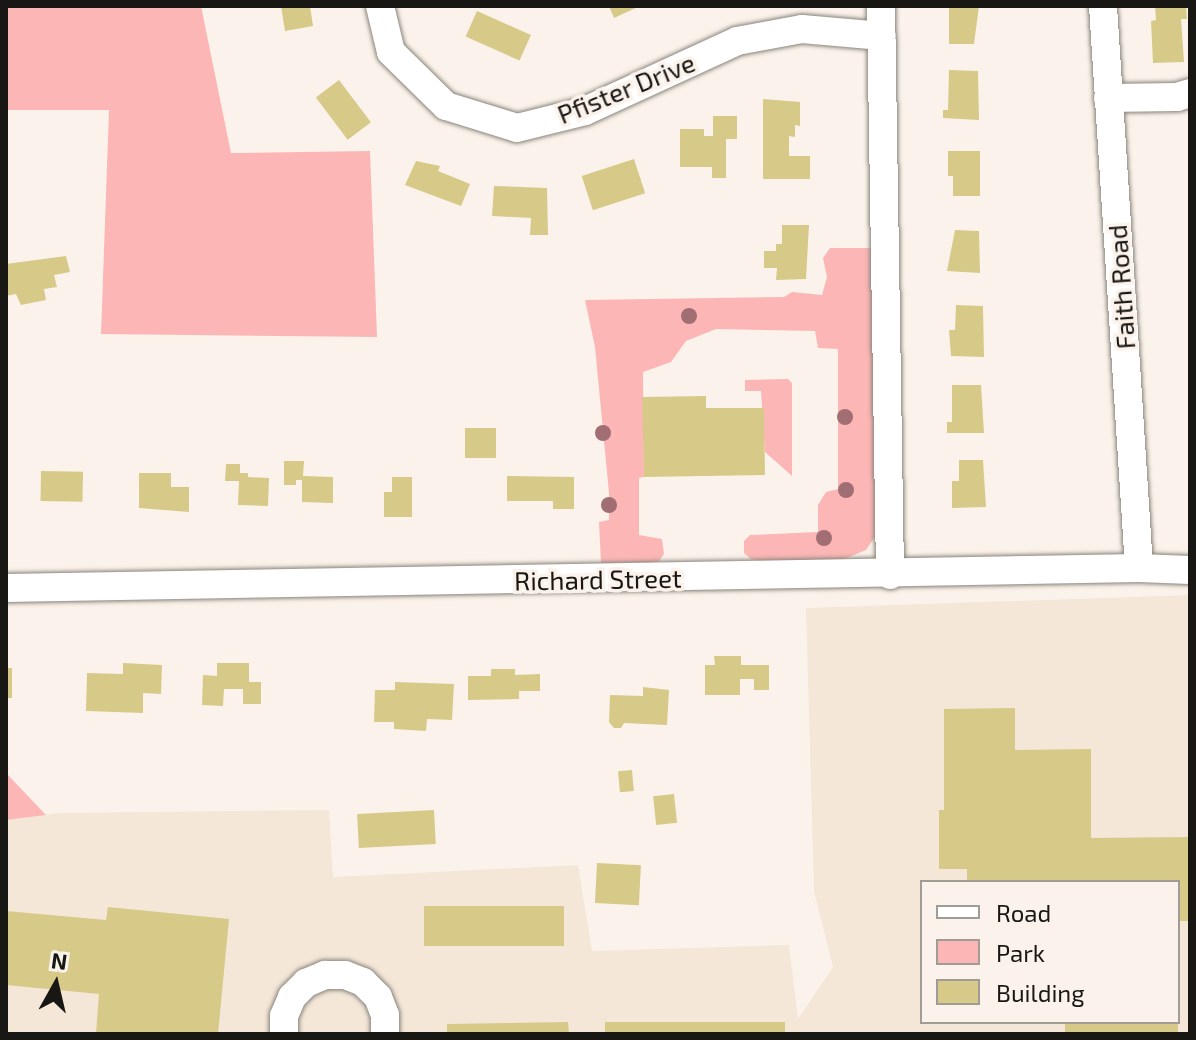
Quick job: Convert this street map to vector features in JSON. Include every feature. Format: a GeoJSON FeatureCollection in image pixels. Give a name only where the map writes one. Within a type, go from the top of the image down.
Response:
{"type":"FeatureCollection","features":[{"type":"Feature","properties":{"kind":"street","name":"Pfister Drive"},"geometry":{"type":"LineString","coordinates":[[380,6],[391,52],[446,106],[517,128],[585,111],[737,41],[802,29],[882,36]]}},
{"type":"Feature","properties":{"kind":"street"},"geometry":{"type":"LineString","coordinates":[[881,6],[890,575]]}},
{"type":"Feature","properties":{"kind":"street","name":"Faith Road"},"geometry":{"type":"LineString","coordinates":[[1103,6],[1139,568]]}},
{"type":"Feature","properties":{"kind":"street"},"geometry":{"type":"LineString","coordinates":[[1108,98],[1177,97],[1190,93]]}},
{"type":"Feature","properties":{"kind":"street","name":"Richard Street"},"geometry":{"type":"LineString","coordinates":[[6,588],[890,575],[1139,568],[1190,570]]}},
{"type":"Feature","properties":{"kind":"street"},"geometry":{"type":"LineString","coordinates":[[284,1034],[284,1016],[292,997],[306,983],[325,975],[345,975],[363,982],[378,997],[385,1015],[385,1034]]}},
{"type":"Feature","properties":{"kind":"shaded area"},"geometry":{"type":"Polygon","coordinates":[[[1190,595],[1190,1034],[6,1034],[6,820],[59,813],[329,810],[333,877],[578,865],[592,951],[789,945],[798,1019],[833,967],[814,892],[806,608],[1190,595]]]}},
{"type":"Feature","properties":{"kind":"green space"},"geometry":{"type":"Polygon","coordinates":[[[6,6],[201,6],[231,153],[370,151],[377,337],[101,334],[109,110],[6,110],[6,6]]]}},
{"type":"Feature","properties":{"kind":"green space"},"geometry":{"type":"Polygon","coordinates":[[[830,248],[873,248],[876,535],[866,550],[842,560],[764,562],[751,559],[744,553],[744,541],[750,535],[818,532],[818,505],[826,492],[838,489],[838,349],[818,348],[815,331],[716,329],[686,341],[671,362],[643,372],[644,477],[639,478],[639,535],[662,539],[664,554],[659,561],[601,563],[599,522],[609,520],[609,493],[595,347],[585,300],[784,297],[792,292],[822,295],[827,277],[823,258],[830,248]]]}},
{"type":"Feature","properties":{"kind":"green space"},"geometry":{"type":"Polygon","coordinates":[[[788,379],[792,383],[792,476],[765,452],[761,391],[745,391],[745,380],[788,379]]]}},
{"type":"Feature","properties":{"kind":"green space"},"geometry":{"type":"Polygon","coordinates":[[[6,773],[46,815],[6,820],[6,773]]]}},
{"type":"Feature","properties":{"kind":"building"},"geometry":{"type":"Polygon","coordinates":[[[281,6],[310,6],[313,26],[285,31],[281,6]]]}},
{"type":"Feature","properties":{"kind":"building"},"geometry":{"type":"Polygon","coordinates":[[[609,6],[640,6],[614,18],[609,6]]]}},
{"type":"Feature","properties":{"kind":"building"},"geometry":{"type":"Polygon","coordinates":[[[949,6],[979,6],[974,44],[949,44],[949,6]]]}},
{"type":"Feature","properties":{"kind":"building"},"geometry":{"type":"Polygon","coordinates":[[[1155,6],[1186,6],[1187,19],[1181,19],[1184,62],[1153,63],[1151,21],[1156,20],[1155,6]]]}},
{"type":"Feature","properties":{"kind":"building"},"geometry":{"type":"Polygon","coordinates":[[[477,11],[531,35],[520,61],[466,37],[477,11]]]}},
{"type":"Feature","properties":{"kind":"building"},"geometry":{"type":"Polygon","coordinates":[[[949,70],[978,71],[979,120],[943,118],[943,110],[948,110],[949,70]]]}},
{"type":"Feature","properties":{"kind":"building"},"geometry":{"type":"Polygon","coordinates":[[[339,80],[371,122],[348,140],[316,97],[339,80]]]}},
{"type":"Feature","properties":{"kind":"building"},"geometry":{"type":"Polygon","coordinates":[[[763,99],[800,102],[800,126],[795,125],[795,137],[789,136],[789,156],[810,156],[810,179],[763,179],[763,99]]]}},
{"type":"Feature","properties":{"kind":"building"},"geometry":{"type":"Polygon","coordinates":[[[713,116],[737,116],[737,139],[726,139],[726,178],[712,178],[712,167],[680,167],[680,129],[704,129],[704,136],[713,136],[713,116]]]}},
{"type":"Feature","properties":{"kind":"building"},"geometry":{"type":"Polygon","coordinates":[[[948,151],[980,151],[980,196],[953,196],[953,176],[948,176],[948,151]]]}},
{"type":"Feature","properties":{"kind":"building"},"geometry":{"type":"Polygon","coordinates":[[[634,159],[645,193],[593,210],[582,176],[634,159]]]}},
{"type":"Feature","properties":{"kind":"building"},"geometry":{"type":"Polygon","coordinates":[[[416,161],[440,166],[438,171],[470,184],[461,206],[405,185],[416,161]]]}},
{"type":"Feature","properties":{"kind":"building"},"geometry":{"type":"Polygon","coordinates":[[[494,186],[547,188],[548,235],[530,235],[531,218],[492,216],[494,186]]]}},
{"type":"Feature","properties":{"kind":"building"},"geometry":{"type":"Polygon","coordinates":[[[782,225],[809,225],[806,279],[776,280],[777,268],[764,268],[764,251],[776,251],[776,244],[782,244],[782,225]]]}},
{"type":"Feature","properties":{"kind":"building"},"geometry":{"type":"Polygon","coordinates":[[[955,230],[979,231],[980,273],[947,271],[955,230]]]}},
{"type":"Feature","properties":{"kind":"building"},"geometry":{"type":"Polygon","coordinates":[[[66,256],[70,272],[54,275],[57,287],[44,289],[46,300],[21,305],[16,294],[6,296],[6,264],[66,256]]]}},
{"type":"Feature","properties":{"kind":"building"},"geometry":{"type":"Polygon","coordinates":[[[956,305],[983,306],[984,357],[951,356],[949,330],[955,330],[956,305]]]}},
{"type":"Feature","properties":{"kind":"building"},"geometry":{"type":"Polygon","coordinates":[[[952,385],[981,385],[984,433],[947,433],[947,422],[952,422],[952,385]]]}},
{"type":"Feature","properties":{"kind":"building"},"geometry":{"type":"Polygon","coordinates":[[[706,396],[706,408],[764,408],[765,475],[644,477],[642,397],[706,396]]]}},
{"type":"Feature","properties":{"kind":"building"},"geometry":{"type":"Polygon","coordinates":[[[465,428],[496,428],[496,458],[465,458],[465,428]]]}},
{"type":"Feature","properties":{"kind":"building"},"geometry":{"type":"Polygon","coordinates":[[[959,460],[983,460],[986,507],[952,508],[952,481],[959,481],[959,460]]]}},
{"type":"Feature","properties":{"kind":"building"},"geometry":{"type":"Polygon","coordinates":[[[284,461],[304,461],[303,476],[333,477],[333,503],[302,502],[302,480],[296,480],[296,485],[284,485],[284,461]]]}},
{"type":"Feature","properties":{"kind":"building"},"geometry":{"type":"Polygon","coordinates":[[[226,464],[240,464],[240,473],[248,473],[248,477],[269,478],[268,506],[238,505],[239,481],[225,481],[226,464]]]}},
{"type":"Feature","properties":{"kind":"building"},"geometry":{"type":"Polygon","coordinates":[[[41,471],[83,472],[82,502],[40,501],[41,471]]]}},
{"type":"Feature","properties":{"kind":"building"},"geometry":{"type":"Polygon","coordinates":[[[139,473],[171,473],[171,487],[189,487],[189,512],[139,508],[139,473]]]}},
{"type":"Feature","properties":{"kind":"building"},"geometry":{"type":"Polygon","coordinates":[[[507,476],[574,477],[574,509],[553,509],[553,501],[507,501],[507,476]]]}},
{"type":"Feature","properties":{"kind":"building"},"geometry":{"type":"Polygon","coordinates":[[[392,477],[412,477],[412,517],[384,517],[384,492],[392,492],[392,477]]]}},
{"type":"Feature","properties":{"kind":"building"},"geometry":{"type":"Polygon","coordinates":[[[714,656],[741,656],[741,665],[769,665],[769,690],[754,690],[754,679],[740,679],[740,695],[705,695],[705,665],[715,665],[714,656]]]}},
{"type":"Feature","properties":{"kind":"building"},"geometry":{"type":"Polygon","coordinates":[[[123,663],[162,665],[161,694],[143,693],[143,713],[86,711],[87,673],[123,674],[123,663]]]}},
{"type":"Feature","properties":{"kind":"building"},"geometry":{"type":"Polygon","coordinates":[[[217,663],[249,663],[249,682],[261,682],[261,704],[243,704],[243,689],[224,689],[223,706],[202,705],[203,675],[217,676],[217,663]]]}},
{"type":"Feature","properties":{"kind":"building"},"geometry":{"type":"Polygon","coordinates":[[[6,668],[12,668],[12,698],[6,698],[6,668]]]}},
{"type":"Feature","properties":{"kind":"building"},"geometry":{"type":"Polygon","coordinates":[[[491,669],[515,669],[515,675],[540,674],[540,691],[519,691],[519,699],[468,700],[468,676],[491,676],[491,669]]]}},
{"type":"Feature","properties":{"kind":"building"},"geometry":{"type":"Polygon","coordinates":[[[395,682],[454,684],[452,720],[427,719],[426,731],[394,729],[394,722],[374,722],[375,690],[395,690],[395,682]]]}},
{"type":"Feature","properties":{"kind":"building"},"geometry":{"type":"Polygon","coordinates":[[[643,687],[669,690],[667,725],[624,723],[621,728],[614,728],[609,722],[610,695],[643,696],[643,687]]]}},
{"type":"Feature","properties":{"kind":"building"},"geometry":{"type":"Polygon","coordinates":[[[1015,708],[1015,750],[1091,749],[1091,838],[1190,837],[1190,921],[1180,921],[1180,880],[967,880],[967,869],[939,869],[939,810],[944,810],[944,709],[1015,708]]]}},
{"type":"Feature","properties":{"kind":"building"},"geometry":{"type":"Polygon","coordinates":[[[632,770],[634,791],[620,792],[618,771],[632,770]]]}},
{"type":"Feature","properties":{"kind":"building"},"geometry":{"type":"Polygon","coordinates":[[[674,794],[677,823],[656,825],[653,796],[674,794]]]}},
{"type":"Feature","properties":{"kind":"building"},"geometry":{"type":"Polygon","coordinates":[[[434,810],[436,844],[359,848],[357,814],[434,810]]]}},
{"type":"Feature","properties":{"kind":"building"},"geometry":{"type":"Polygon","coordinates":[[[597,863],[641,865],[639,905],[595,903],[597,863]]]}},
{"type":"Feature","properties":{"kind":"building"},"geometry":{"type":"Polygon","coordinates":[[[424,906],[564,906],[564,946],[424,946],[424,906]]]}},
{"type":"Feature","properties":{"kind":"building"},"geometry":{"type":"Polygon","coordinates":[[[108,907],[229,919],[218,1034],[96,1034],[99,994],[6,985],[6,911],[106,920],[108,907]]]}},
{"type":"Feature","properties":{"kind":"building"},"geometry":{"type":"Polygon","coordinates":[[[568,1022],[569,1034],[447,1034],[447,1024],[568,1022]]]}},
{"type":"Feature","properties":{"kind":"building"},"geometry":{"type":"Polygon","coordinates":[[[605,1022],[785,1022],[785,1034],[605,1034],[605,1022]]]}},
{"type":"Feature","properties":{"kind":"building"},"geometry":{"type":"Polygon","coordinates":[[[1065,1024],[1178,1024],[1178,1034],[1065,1034],[1065,1024]]]}}]}
